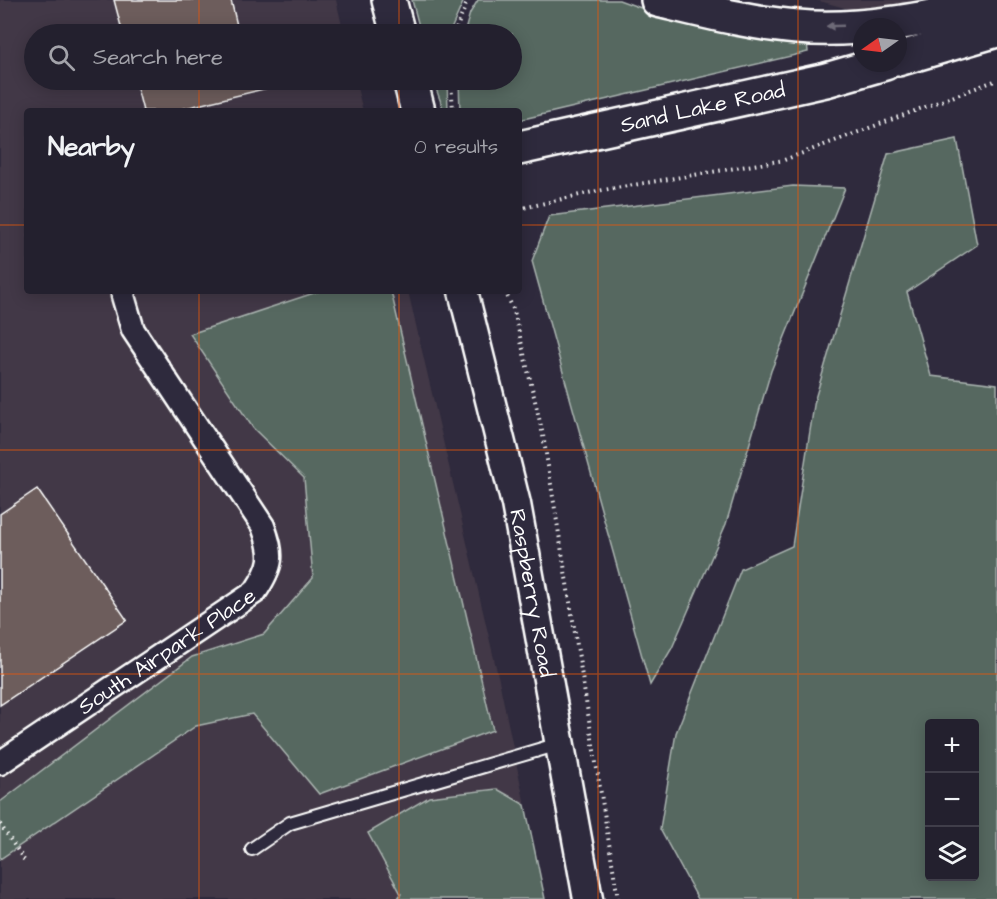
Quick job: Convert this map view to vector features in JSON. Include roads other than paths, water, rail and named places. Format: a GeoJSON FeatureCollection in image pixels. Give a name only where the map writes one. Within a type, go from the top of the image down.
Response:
{"type":"FeatureCollection","features":[{"type":"Feature","properties":{"kind":"main road"},"geometry":{"type":"LineString","coordinates":[[389,0],[395,24]]}},
{"type":"Feature","properties":{"kind":"main road"},"geometry":{"type":"LineString","coordinates":[[658,0],[725,17],[799,27],[896,24],[997,4]]}},
{"type":"Feature","properties":{"kind":"main road"},"geometry":{"type":"LineString","coordinates":[[907,56],[997,30]]}},
{"type":"Feature","properties":{"kind":"main road","name":"Sand Lake Road"},"geometry":{"type":"LineString","coordinates":[[522,147],[854,72]]}},
{"type":"Feature","properties":{"kind":"main road"},"geometry":{"type":"LineString","coordinates":[[413,90],[417,108]]}},
{"type":"Feature","properties":{"kind":"street","name":"South Airpark Place"},"geometry":{"type":"LineString","coordinates":[[0,763],[255,592],[269,572],[272,550],[263,526],[133,330],[125,294]]}},
{"type":"Feature","properties":{"kind":"street","name":"Raspberry Road"},"geometry":{"type":"LineString","coordinates":[[464,294],[516,504],[588,899]]}},
{"type":"Feature","properties":{"kind":"lane"},"geometry":{"type":"LineString","coordinates":[[252,849],[290,823],[559,744]]}}]}
